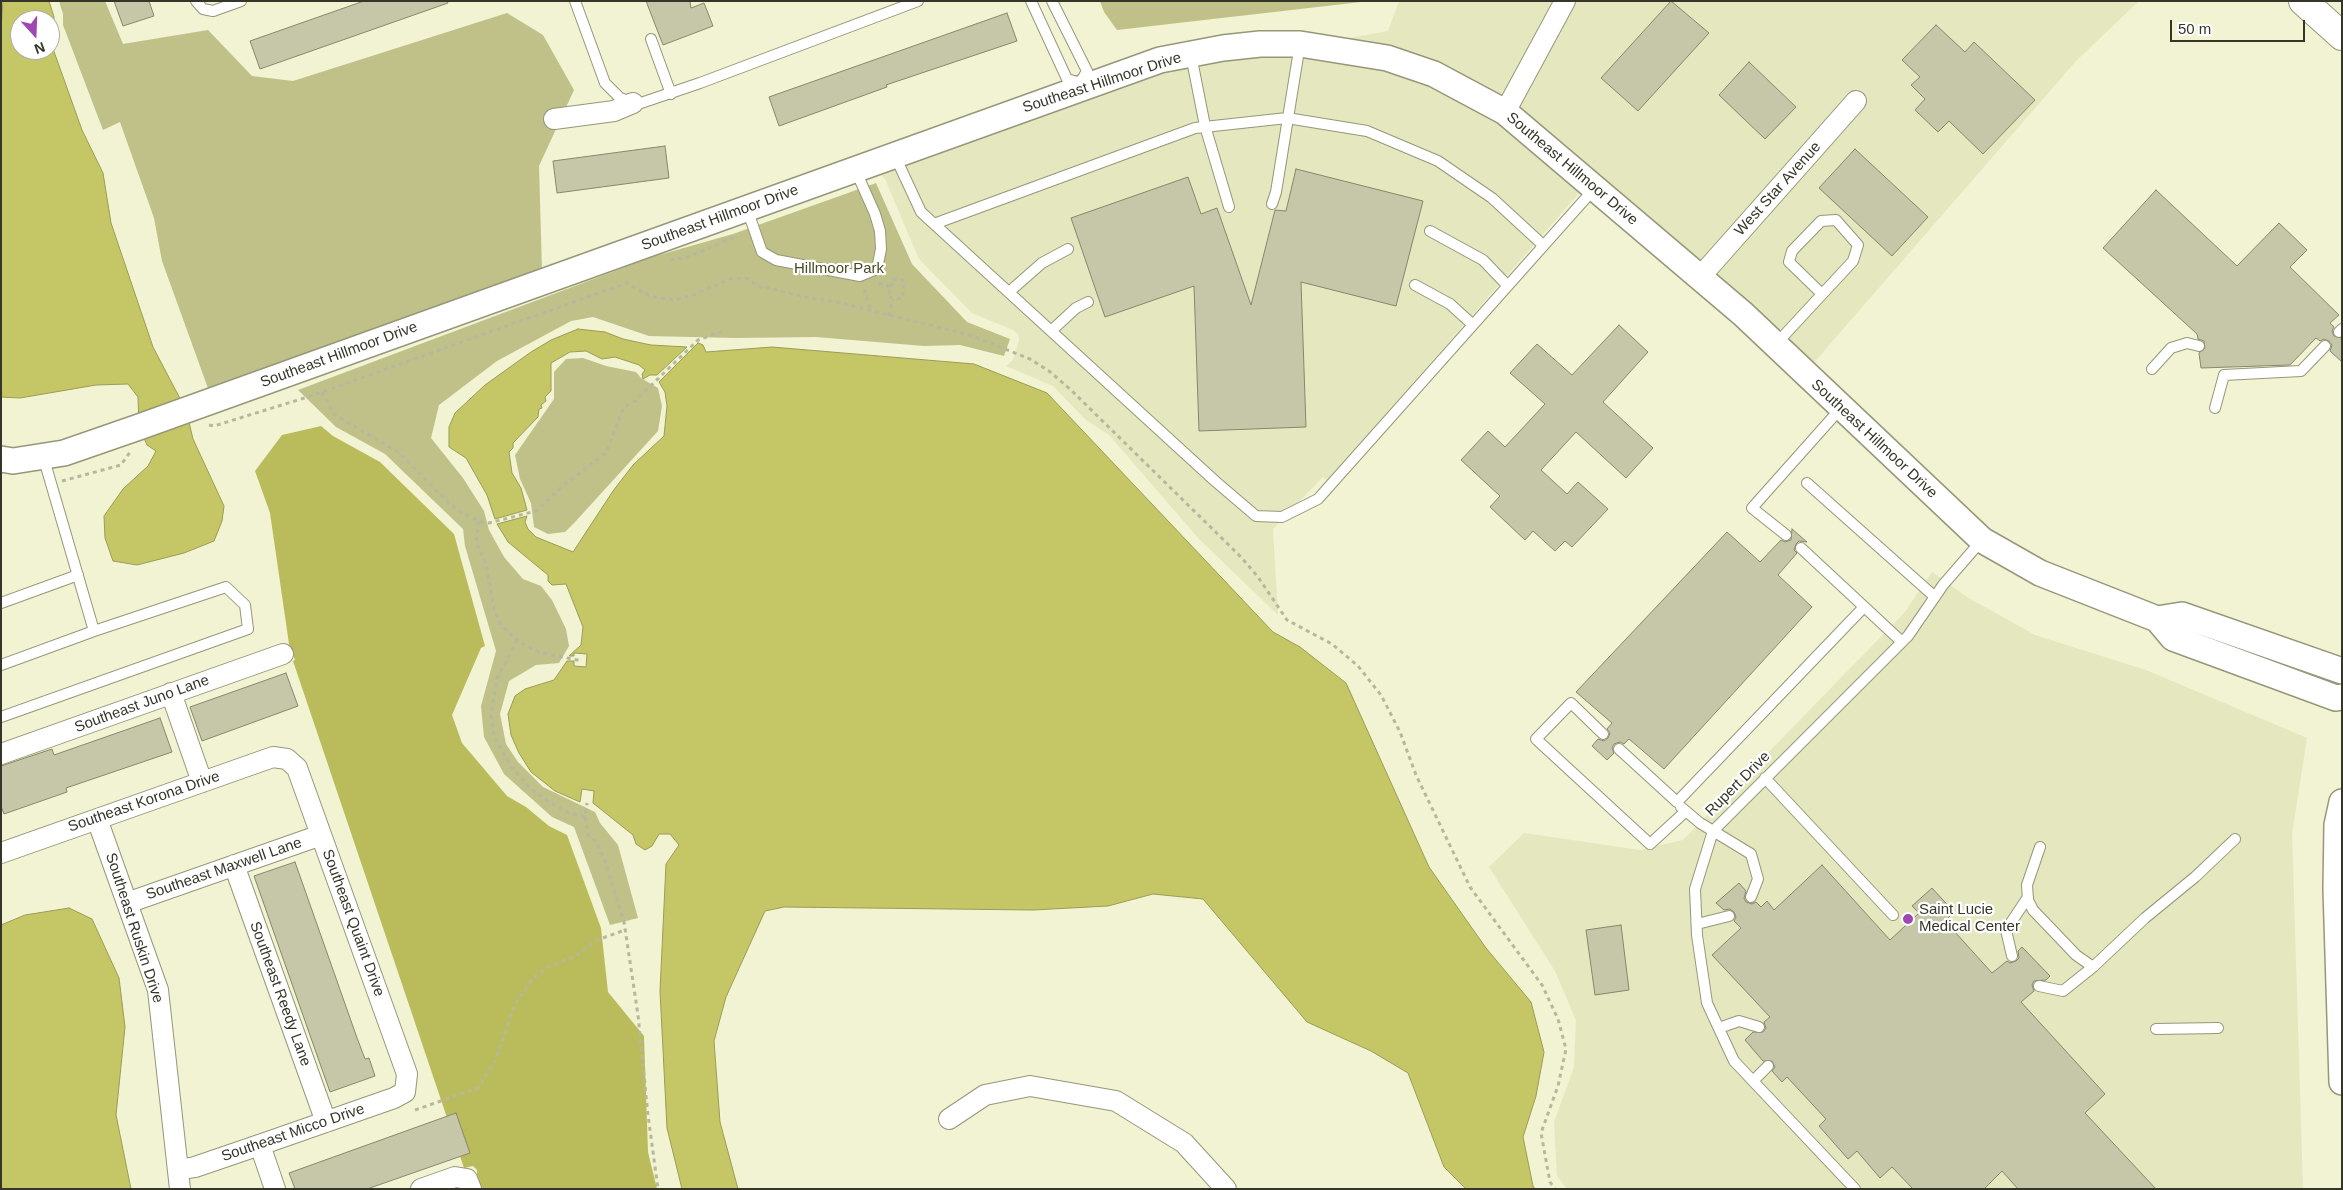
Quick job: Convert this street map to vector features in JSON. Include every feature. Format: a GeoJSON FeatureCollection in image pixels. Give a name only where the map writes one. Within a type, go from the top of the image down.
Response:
{"type":"FeatureCollection","features":[{"type":"Feature","properties":{"kind":"main road"},"geometry":{"type":"LineString","coordinates":[[2303,1],[2342,36]]}},
{"type":"Feature","properties":{"kind":"street"},"geometry":{"type":"LineString","coordinates":[[1505,112],[1565,1]]}},
{"type":"Feature","properties":{"kind":"street","name":"Southeast Hillmoor Drive"},"geometry":{"type":"LineString","coordinates":[[1,459],[13,461],[135,439],[747,208],[1081,86],[1160,60],[1260,44],[1300,44],[1387,58],[1434,74],[1505,112],[1700,277],[1775,344],[1982,540],[2040,573],[2157,619],[2173,638],[2336,698],[2342,697]]}},
{"type":"Feature","properties":{"kind":"street","name":"West Star Avenue"},"geometry":{"type":"LineString","coordinates":[[1700,277],[1856,101]]}},
{"type":"Feature","properties":{"kind":"street"},"geometry":{"type":"LineString","coordinates":[[554,119],[614,111],[633,103]]}},
{"type":"Feature","properties":{"kind":"street"},"geometry":{"type":"LineString","coordinates":[[2157,619],[2182,614],[2342,672]]}},
{"type":"Feature","properties":{"kind":"street","name":"Southeast Juno Lane"},"geometry":{"type":"LineString","coordinates":[[1,754],[283,654]]}},
{"type":"Feature","properties":{"kind":"street"},"geometry":{"type":"LineString","coordinates":[[171,694],[202,782]]}},
{"type":"Feature","properties":{"kind":"street","name":"Southeast Korona Drive"},"geometry":{"type":"LineString","coordinates":[[1,853],[273,757],[287,759]]}},
{"type":"Feature","properties":{"kind":"street","name":"Southeast Quaint Drive"},"geometry":{"type":"LineString","coordinates":[[287,759],[297,768],[407,1074],[406,1092]]}},
{"type":"Feature","properties":{"kind":"street"},"geometry":{"type":"LineString","coordinates":[[2342,802],[2338,825],[2336,889],[2342,1082]]}},
{"type":"Feature","properties":{"kind":"street","name":"Southeast Ruskin Drive"},"geometry":{"type":"LineString","coordinates":[[98,819],[158,990],[180,1179]]}},
{"type":"Feature","properties":{"kind":"street","name":"Southeast Maxwell Lane"},"geometry":{"type":"LineString","coordinates":[[127,903],[321,834]]}},
{"type":"Feature","properties":{"kind":"street","name":"Southeast Reedy Lane"},"geometry":{"type":"LineString","coordinates":[[234,865],[326,1122]]}},
{"type":"Feature","properties":{"kind":"street"},"geometry":{"type":"LineString","coordinates":[[948,1119],[985,1095],[1030,1086],[1116,1101],[1184,1143],[1226,1189]]}},
{"type":"Feature","properties":{"kind":"street","name":"Southeast Micco Drive"},"geometry":{"type":"LineString","coordinates":[[180,1179],[195,1167],[394,1098],[406,1092]]}},
{"type":"Feature","properties":{"kind":"street"},"geometry":{"type":"LineString","coordinates":[[260,1145],[275,1189]]}},
{"type":"Feature","properties":{"kind":"street"},"geometry":{"type":"LineString","coordinates":[[421,1189],[455,1177],[469,1184]]}},
{"type":"Feature","properties":{"kind":"lane"},"geometry":{"type":"LineString","coordinates":[[196,1],[203,9],[213,11],[241,1]]}},
{"type":"Feature","properties":{"kind":"lane"},"geometry":{"type":"LineString","coordinates":[[575,1],[605,83],[620,98],[633,103],[644,103],[671,94],[918,1]]}},
{"type":"Feature","properties":{"kind":"lane"},"geometry":{"type":"LineString","coordinates":[[1031,1],[1067,79],[1081,86],[1087,72],[1052,1]]}},
{"type":"Feature","properties":{"kind":"lane"},"geometry":{"type":"LineString","coordinates":[[651,39],[671,94]]}},
{"type":"Feature","properties":{"kind":"lane"},"geometry":{"type":"LineString","coordinates":[[1272,204],[1276,192],[1300,44]]}},
{"type":"Feature","properties":{"kind":"lane"},"geometry":{"type":"LineString","coordinates":[[1191,54],[1205,126],[1229,206]]}},
{"type":"Feature","properties":{"kind":"lane"},"geometry":{"type":"LineString","coordinates":[[934,224],[1205,126],[1287,118],[1367,130],[1438,161],[1492,198],[1543,245]]}},
{"type":"Feature","properties":{"kind":"lane"},"geometry":{"type":"LineString","coordinates":[[895,155],[921,212],[1215,481],[1256,516],[1282,517],[1318,498],[1595,188]]}},
{"type":"Feature","properties":{"kind":"lane"},"geometry":{"type":"LineString","coordinates":[[747,208],[762,252],[776,260],[860,276],[877,269],[881,249],[880,231],[875,214],[855,169]]}},
{"type":"Feature","properties":{"kind":"lane"},"geometry":{"type":"LineString","coordinates":[[1775,344],[1822,294],[1853,261],[1858,245],[1836,220],[1821,221],[1792,252],[1789,262],[1822,294]]}},
{"type":"Feature","properties":{"kind":"lane"},"geometry":{"type":"LineString","coordinates":[[1430,231],[1482,260],[1507,285]]}},
{"type":"Feature","properties":{"kind":"lane"},"geometry":{"type":"LineString","coordinates":[[1009,292],[1042,264],[1068,249]]}},
{"type":"Feature","properties":{"kind":"lane"},"geometry":{"type":"LineString","coordinates":[[1415,285],[1450,304],[1472,324]]}},
{"type":"Feature","properties":{"kind":"lane"},"geometry":{"type":"LineString","coordinates":[[1051,331],[1076,308],[1088,302]]}},
{"type":"Feature","properties":{"kind":"lane"},"geometry":{"type":"LineString","coordinates":[[2152,369],[2171,348],[2187,343],[2199,346]]}},
{"type":"Feature","properties":{"kind":"lane"},"geometry":{"type":"LineString","coordinates":[[2215,408],[2222,371],[2301,371],[2325,346]]}},
{"type":"Feature","properties":{"kind":"lane"},"geometry":{"type":"LineString","coordinates":[[1786,535],[1752,508],[1841,408]]}},
{"type":"Feature","properties":{"kind":"lane"},"geometry":{"type":"LineString","coordinates":[[43,456],[94,631]]}},
{"type":"Feature","properties":{"kind":"lane"},"geometry":{"type":"LineString","coordinates":[[1806,483],[1935,597]]}},
{"type":"Feature","properties":{"kind":"lane","name":"Rupert Drive"},"geometry":{"type":"LineString","coordinates":[[1856,1189],[1734,1061],[1707,1003],[1697,924],[1695,889],[1713,831],[1902,642],[1935,597],[1982,540]]}},
{"type":"Feature","properties":{"kind":"lane"},"geometry":{"type":"LineString","coordinates":[[1801,548],[1902,642]]}},
{"type":"Feature","properties":{"kind":"lane"},"geometry":{"type":"LineString","coordinates":[[1,603],[78,575]]}},
{"type":"Feature","properties":{"kind":"lane"},"geometry":{"type":"LineString","coordinates":[[1,665],[94,631],[226,587],[245,605],[248,629],[1,717]]}},
{"type":"Feature","properties":{"kind":"lane"},"geometry":{"type":"LineString","coordinates":[[1677,802],[1864,607]]}},
{"type":"Feature","properties":{"kind":"lane"},"geometry":{"type":"LineString","coordinates":[[1603,734],[1571,703],[1536,739],[1650,844],[1686,811]]}},
{"type":"Feature","properties":{"kind":"lane"},"geometry":{"type":"LineString","coordinates":[[1619,749],[1686,811],[1713,831],[1751,854],[1758,879],[1751,897]]}},
{"type":"Feature","properties":{"kind":"lane"},"geometry":{"type":"LineString","coordinates":[[1765,778],[1893,915]]}},
{"type":"Feature","properties":{"kind":"lane"},"geometry":{"type":"LineString","coordinates":[[2039,986],[2063,990],[2093,967],[2145,918],[2195,877],[2235,839]]}},
{"type":"Feature","properties":{"kind":"lane"},"geometry":{"type":"LineString","coordinates":[[2040,847],[2027,884],[2028,897],[2033,910],[2076,955],[2093,967]]}},
{"type":"Feature","properties":{"kind":"lane"},"geometry":{"type":"LineString","coordinates":[[2012,956],[2006,930],[2028,897]]}},
{"type":"Feature","properties":{"kind":"lane"},"geometry":{"type":"LineString","coordinates":[[1697,924],[1729,916]]}},
{"type":"Feature","properties":{"kind":"lane"},"geometry":{"type":"LineString","coordinates":[[1718,1028],[1739,1022],[1759,1027]]}},
{"type":"Feature","properties":{"kind":"lane"},"geometry":{"type":"LineString","coordinates":[[2156,1029],[2218,1028]]}},
{"type":"Feature","properties":{"kind":"lane"},"geometry":{"type":"LineString","coordinates":[[1753,1081],[1768,1066]]}},
{"type":"Feature","properties":{"kind":"path"},"geometry":{"type":"LineString","coordinates":[[867,273],[881,285],[891,287]]}},
{"type":"Feature","properties":{"kind":"path"},"geometry":{"type":"LineString","coordinates":[[196,417],[214,426],[322,392],[627,283],[650,296],[675,300],[696,294],[730,279],[746,278],[763,289],[768,288],[809,298],[833,301],[973,336],[1022,355],[1049,371],[1089,407],[1241,558],[1258,577],[1287,620],[1332,644],[1358,666],[1381,695],[1400,732],[1416,775],[1470,887],[1542,985],[1558,1019],[1566,1049],[1558,1086],[1541,1132],[1550,1182],[1555,1189]]}},
{"type":"Feature","properties":{"kind":"path"},"geometry":{"type":"LineString","coordinates":[[892,279],[905,281],[902,298],[888,297],[891,287],[892,279]]}},
{"type":"Feature","properties":{"kind":"path"},"geometry":{"type":"LineString","coordinates":[[889,316],[893,298]]}},
{"type":"Feature","properties":{"kind":"path"},"geometry":{"type":"LineString","coordinates":[[868,302],[871,312]]}},
{"type":"Feature","properties":{"kind":"path"},"geometry":{"type":"LineString","coordinates":[[322,392],[334,414],[398,452],[444,500],[462,513],[479,521],[489,523],[536,511],[565,484],[606,453],[624,407],[635,401],[696,342],[721,332]]}},
{"type":"Feature","properties":{"kind":"path"},"geometry":{"type":"LineString","coordinates":[[60,481],[121,465],[135,439]]}},
{"type":"Feature","properties":{"kind":"path"},"geometry":{"type":"LineString","coordinates":[[479,521],[476,542],[486,564],[496,616],[501,625],[517,640],[547,656],[582,660]]}},
{"type":"Feature","properties":{"kind":"path"},"geometry":{"type":"LineString","coordinates":[[517,640],[507,656],[497,679],[491,714],[494,736],[507,762],[531,789],[569,813],[585,814]]}},
{"type":"Feature","properties":{"kind":"path"},"geometry":{"type":"LineString","coordinates":[[587,803],[585,814],[588,834],[596,842],[611,878],[625,930],[638,1015],[658,1189]]}},
{"type":"Feature","properties":{"kind":"path"},"geometry":{"type":"LineString","coordinates":[[409,1112],[478,1088],[495,1061],[515,1004],[533,978],[550,966],[575,956],[602,938],[625,930]]}},
{"type":"Feature","properties":{"kind":"shaded area"},"geometry":{"type":"Polygon","coordinates":[[[3,1],[49,1],[52,10],[10,10],[10,60],[57,60],[82,130],[103,173],[111,223],[153,347],[186,410],[193,439],[224,506],[222,521],[214,541],[184,553],[137,565],[113,561],[105,538],[104,516],[123,489],[148,466],[156,451],[147,445],[139,427],[138,397],[128,384],[96,385],[20,398],[1,397],[1,30],[3,1]]]}},
{"type":"Feature","properties":{"kind":"shaded area"},"geometry":{"type":"Polygon","coordinates":[[[1399,1],[2139,1],[2076,61],[1811,366],[1547,133],[1344,39],[1388,31],[1399,1]]]}},
{"type":"Feature","properties":{"kind":"shaded area"},"geometry":{"type":"Polygon","coordinates":[[[1300,55],[1385,68],[1431,84],[1501,121],[1737,322],[1797,378],[1580,192],[1327,481],[1323,477],[1273,529],[1278,615],[1199,539],[1109,435],[1086,420],[1053,386],[1006,366],[1013,360],[1019,340],[1018,334],[1013,330],[972,313],[919,259],[885,179],[878,172],[1163,70],[1225,58],[1300,55]]]}},
{"type":"Feature","properties":{"kind":"shaded area"},"geometry":{"type":"Polygon","coordinates":[[[578,329],[605,332],[623,339],[651,345],[687,347],[657,375],[650,375],[643,379],[642,374],[645,370],[639,365],[615,357],[602,359],[586,351],[570,352],[551,363],[551,391],[545,397],[546,401],[541,405],[542,408],[539,409],[538,417],[513,443],[513,448],[509,452],[512,473],[521,488],[527,510],[495,519],[487,495],[466,458],[449,447],[449,427],[455,413],[485,385],[531,352],[551,340],[578,329]]]}},
{"type":"Feature","properties":{"kind":"shaded area"},"geometry":{"type":"Polygon","coordinates":[[[698,343],[703,345],[706,352],[772,347],[974,364],[1047,393],[1273,632],[1300,647],[1346,683],[1429,867],[1486,948],[1531,1002],[1544,1052],[1536,1096],[1523,1137],[1535,1189],[1466,1189],[1444,1167],[1408,1073],[1371,1051],[1307,1022],[1203,899],[1153,894],[1108,906],[1033,910],[784,907],[765,911],[726,997],[714,1041],[720,1122],[738,1189],[682,1189],[667,1128],[660,991],[666,864],[679,845],[670,834],[659,834],[652,846],[645,850],[636,844],[633,835],[593,803],[594,791],[582,789],[580,802],[555,791],[531,772],[519,753],[511,735],[508,714],[515,696],[525,689],[554,680],[567,661],[574,661],[574,666],[586,667],[587,654],[574,653],[574,656],[569,656],[581,645],[583,627],[566,584],[552,585],[548,581],[548,575],[508,542],[497,524],[527,516],[525,522],[528,529],[536,537],[573,552],[613,491],[633,465],[664,436],[667,406],[665,392],[659,382],[698,343]]]}},
{"type":"Feature","properties":{"kind":"shaded area"},"geometry":{"type":"Polygon","coordinates":[[[321,426],[333,436],[380,462],[454,534],[485,646],[481,648],[452,715],[462,743],[507,796],[526,807],[549,826],[567,835],[601,928],[608,992],[644,1036],[648,1152],[657,1189],[481,1189],[477,1178],[477,1170],[473,1166],[464,1168],[293,661],[295,660],[289,644],[270,513],[255,471],[282,435],[321,426]]]}},
{"type":"Feature","properties":{"kind":"shaded area","name":"Saint Lucie Medical Center"},"geometry":{"type":"Polygon","coordinates":[[[1932,572],[1967,597],[2035,635],[2146,670],[2307,738],[2292,834],[2303,1189],[1567,1189],[1557,1176],[1554,1122],[1574,1067],[1576,1020],[1555,971],[1489,867],[1524,833],[1640,850],[1683,840],[1904,613],[1932,572]]]}},
{"type":"Feature","properties":{"kind":"shaded area"},"geometry":{"type":"Polygon","coordinates":[[[69,908],[92,919],[119,978],[125,1027],[116,1115],[131,1189],[1,1189],[1,925],[25,915],[69,908]]]}},
{"type":"Feature","properties":{"kind":"green space"},"geometry":{"type":"Polygon","coordinates":[[[59,1],[105,1],[123,44],[208,30],[252,76],[293,81],[507,13],[543,35],[574,90],[539,166],[542,271],[209,391],[162,261],[154,218],[120,122],[103,130],[63,25],[63,14],[59,1]]]}},
{"type":"Feature","properties":{"kind":"green space"},"geometry":{"type":"Polygon","coordinates":[[[1100,1],[1370,1],[1117,30],[1104,12],[1100,1]]]}},
{"type":"Feature","properties":{"kind":"green space","name":"Hillmoor Park"},"geometry":{"type":"Polygon","coordinates":[[[876,183],[912,264],[967,322],[1010,339],[1004,356],[960,345],[924,346],[816,337],[649,336],[593,317],[571,321],[497,361],[439,405],[431,438],[463,478],[484,511],[489,530],[504,557],[523,579],[541,586],[552,600],[566,629],[569,646],[559,663],[536,665],[509,681],[500,714],[506,744],[518,762],[543,787],[595,812],[600,823],[618,845],[638,918],[610,925],[574,827],[552,817],[504,774],[484,737],[481,706],[496,651],[465,546],[463,529],[385,454],[336,427],[298,390],[652,257],[733,234],[876,183]]]}},
{"type":"Feature","properties":{"kind":"green space"},"geometry":{"type":"Polygon","coordinates":[[[583,358],[606,366],[636,372],[641,378],[658,388],[662,406],[658,431],[565,532],[548,534],[534,527],[531,503],[520,479],[515,455],[554,399],[554,372],[566,359],[583,358]]]}},
{"type":"Feature","properties":{"kind":"building"},"geometry":{"type":"Polygon","coordinates":[[[114,1],[149,1],[154,16],[123,26],[114,1]]]}},
{"type":"Feature","properties":{"kind":"building"},"geometry":{"type":"Polygon","coordinates":[[[364,1],[447,1],[448,3],[260,69],[250,41],[364,1]]]}},
{"type":"Feature","properties":{"kind":"building"},"geometry":{"type":"Polygon","coordinates":[[[646,1],[690,1],[691,8],[704,3],[713,26],[663,45],[646,1]]]}},
{"type":"Feature","properties":{"kind":"building"},"geometry":{"type":"Polygon","coordinates":[[[1671,1],[1709,33],[1638,111],[1601,78],[1671,1]]]}},
{"type":"Feature","properties":{"kind":"building"},"geometry":{"type":"Polygon","coordinates":[[[1007,13],[1017,41],[886,85],[887,87],[779,126],[769,97],[1007,13]]]}},
{"type":"Feature","properties":{"kind":"building"},"geometry":{"type":"Polygon","coordinates":[[[1936,25],[1965,52],[1974,42],[2035,100],[1983,154],[1949,121],[1938,132],[1915,110],[1925,99],[1911,85],[1920,77],[1902,60],[1936,25]]]}},
{"type":"Feature","properties":{"kind":"building"},"geometry":{"type":"Polygon","coordinates":[[[1749,62],[1796,107],[1765,139],[1719,95],[1749,62]]]}},
{"type":"Feature","properties":{"kind":"building"},"geometry":{"type":"Polygon","coordinates":[[[665,146],[669,178],[557,193],[553,161],[665,146]]]}},
{"type":"Feature","properties":{"kind":"building"},"geometry":{"type":"Polygon","coordinates":[[[1855,149],[1928,217],[1892,256],[1819,188],[1855,149]]]}},
{"type":"Feature","properties":{"kind":"building"},"geometry":{"type":"Polygon","coordinates":[[[1296,169],[1423,201],[1396,306],[1301,282],[1306,427],[1199,431],[1194,286],[1105,317],[1071,218],[1188,177],[1201,214],[1217,208],[1251,305],[1275,210],[1286,211],[1296,169]]]}},
{"type":"Feature","properties":{"kind":"building"},"geometry":{"type":"Polygon","coordinates":[[[2156,190],[2237,266],[2279,223],[2307,250],[2290,267],[2339,315],[2330,323],[2334,327],[2332,331],[2334,336],[2342,338],[2342,362],[2330,351],[2332,345],[2329,341],[2324,339],[2320,341],[2316,338],[2290,365],[2201,368],[2199,353],[2205,348],[2204,341],[2198,339],[2197,334],[2103,248],[2156,190]]]}},
{"type":"Feature","properties":{"kind":"building"},"geometry":{"type":"Polygon","coordinates":[[[1619,325],[1648,352],[1603,402],[1653,448],[1626,478],[1576,432],[1541,470],[1567,494],[1578,482],[1608,509],[1572,547],[1565,541],[1555,551],[1533,531],[1525,540],[1490,507],[1500,496],[1461,460],[1488,431],[1505,447],[1545,404],[1510,373],[1537,344],[1572,375],[1619,325]]]}},
{"type":"Feature","properties":{"kind":"building"},"geometry":{"type":"Polygon","coordinates":[[[1792,529],[1807,542],[1799,541],[1796,544],[1794,550],[1797,553],[1778,575],[1812,607],[1664,769],[1629,739],[1624,744],[1620,742],[1614,744],[1612,748],[1614,753],[1607,760],[1592,746],[1598,739],[1604,741],[1608,738],[1610,733],[1607,729],[1612,723],[1576,692],[1727,532],[1760,562],[1781,540],[1785,542],[1791,540],[1792,529]]]}},
{"type":"Feature","properties":{"kind":"building"},"geometry":{"type":"Polygon","coordinates":[[[286,673],[298,706],[202,741],[190,707],[286,673]]]}},
{"type":"Feature","properties":{"kind":"building"},"geometry":{"type":"Polygon","coordinates":[[[160,718],[172,752],[66,788],[67,792],[4,814],[1,806],[1,766],[52,749],[54,755],[160,718]]]}},
{"type":"Feature","properties":{"kind":"building"},"geometry":{"type":"Polygon","coordinates":[[[295,862],[356,1035],[365,1059],[369,1058],[375,1076],[330,1092],[254,876],[295,862]]]}},
{"type":"Feature","properties":{"kind":"building"},"geometry":{"type":"Polygon","coordinates":[[[1822,865],[1890,940],[1919,913],[1912,906],[1932,888],[1954,912],[1945,921],[1992,973],[2007,961],[2010,963],[2016,961],[2019,958],[2018,951],[2022,947],[2050,976],[2046,980],[2034,981],[2032,985],[2034,991],[2021,1002],[2105,1094],[2085,1113],[2156,1189],[2018,1189],[2002,1171],[1984,1189],[1913,1189],[1892,1167],[1880,1178],[1857,1151],[1848,1159],[1819,1126],[1826,1119],[1787,1077],[1782,1082],[1772,1071],[1775,1067],[1772,1061],[1763,1061],[1745,1040],[1753,1032],[1763,1032],[1766,1028],[1764,1022],[1770,1017],[1712,955],[1741,928],[1734,921],[1736,917],[1734,912],[1730,909],[1724,910],[1716,903],[1739,883],[1746,891],[1744,898],[1746,902],[1752,904],[1756,902],[1761,907],[1767,901],[1774,910],[1822,865]]]}},
{"type":"Feature","properties":{"kind":"building"},"geometry":{"type":"Polygon","coordinates":[[[1621,925],[1629,990],[1595,995],[1586,930],[1621,925]]]}},
{"type":"Feature","properties":{"kind":"building"},"geometry":{"type":"Polygon","coordinates":[[[456,1113],[470,1153],[367,1189],[295,1189],[289,1173],[456,1113]]]}},
{"type":"Feature","properties":{"kind":"place","name":"Saint Lucie Medical Center"},"geometry":{"type":"Point","coordinates":[1908,919]}}]}
